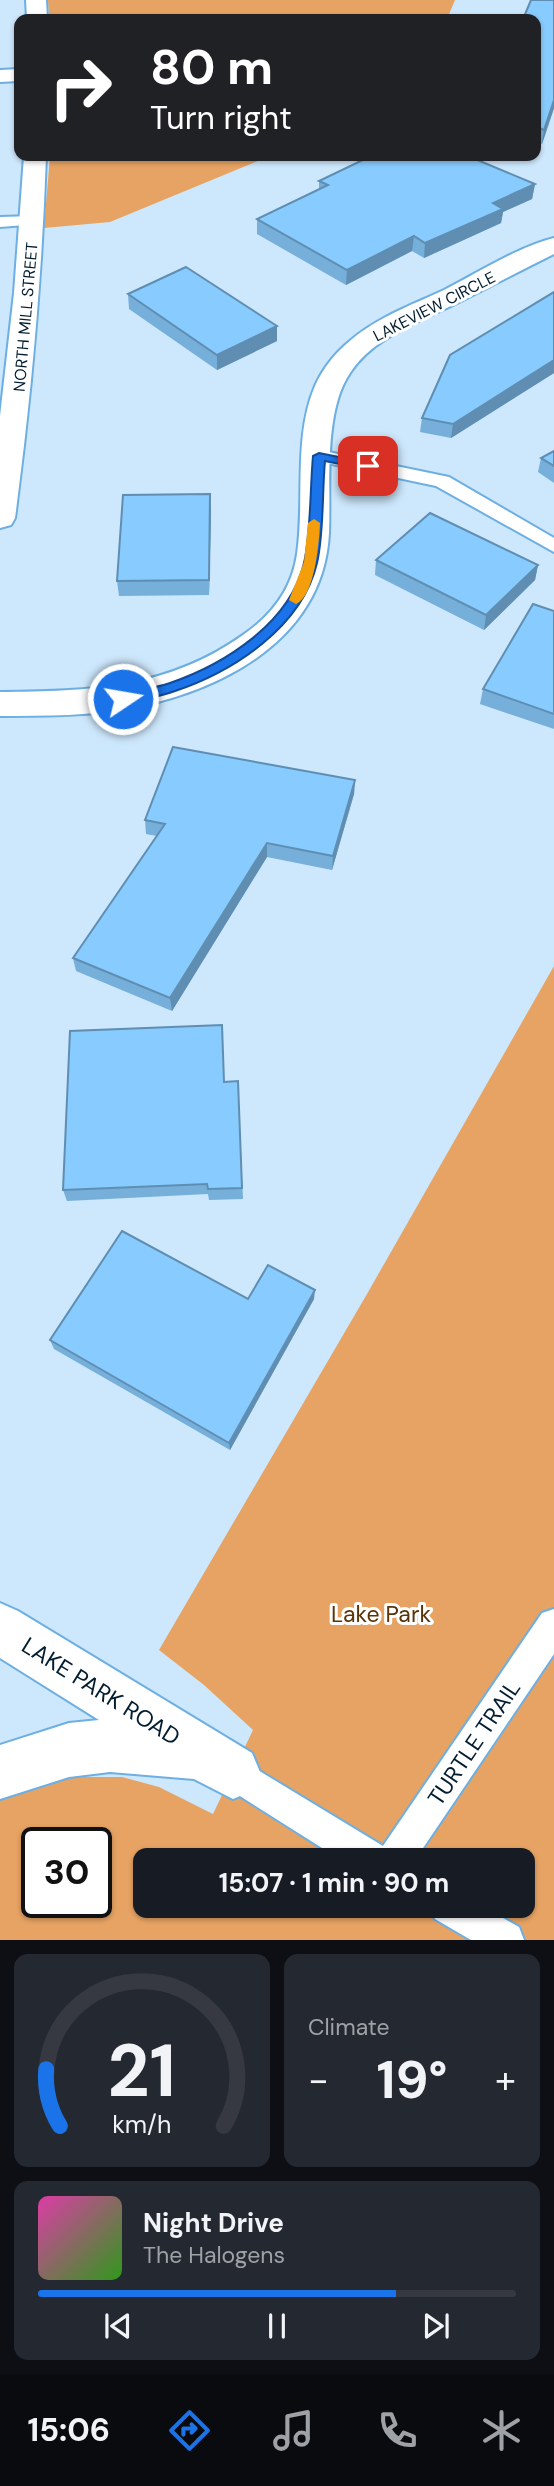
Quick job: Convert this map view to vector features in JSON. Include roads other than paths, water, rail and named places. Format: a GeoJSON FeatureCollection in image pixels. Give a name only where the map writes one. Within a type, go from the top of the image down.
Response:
{"type":"FeatureCollection","features":[{"type":"Feature","properties":{"kind":"street","name":"NORTH MILL STREET"},"geometry":{"type":"LineString","coordinates":[[0,518],[8,403],[33,221],[35,161]]}},
{"type":"Feature","properties":{"kind":"street","name":"LAKEVIEW CIRCLE"},"geometry":{"type":"LineString","coordinates":[[0,705],[73,704],[138,696],[171,688],[203,675],[252,645],[284,615],[306,580],[311,562],[322,415],[328,387],[353,352],[394,324],[554,245]]}},
{"type":"Feature","properties":{"kind":"street","name":"LAKE PARK ROAD"},"geometry":{"type":"LineString","coordinates":[[0,1629],[217,1763]]}},
{"type":"Feature","properties":{"kind":"street","name":"LAKE PARK ROAD"},"geometry":{"type":"LineString","coordinates":[[0,1772],[69,1750],[110,1745],[217,1763]]}},
{"type":"Feature","properties":{"kind":"lane"},"geometry":{"type":"LineString","coordinates":[[0,222],[33,221]]}},
{"type":"Feature","properties":{"kind":"lane"},"geometry":{"type":"LineString","coordinates":[[319,456],[442,481],[554,546]]}},
{"type":"Feature","properties":{"kind":"lane","name":"TURTLE TRAIL"},"geometry":{"type":"LineString","coordinates":[[402,1848],[554,1625]]}},
{"type":"Feature","properties":{"kind":"lane","name":"LAKE PARK ROAD"},"geometry":{"type":"LineString","coordinates":[[217,1763],[354,1848]]}},
{"type":"Feature","properties":{"kind":"lane"},"geometry":{"type":"LineString","coordinates":[[469,1918],[506,1940]]}},
{"type":"Feature","properties":{"kind":"park label","name":"Lake Park"},"geometry":{"type":"Point","coordinates":[381,1614]}}]}
